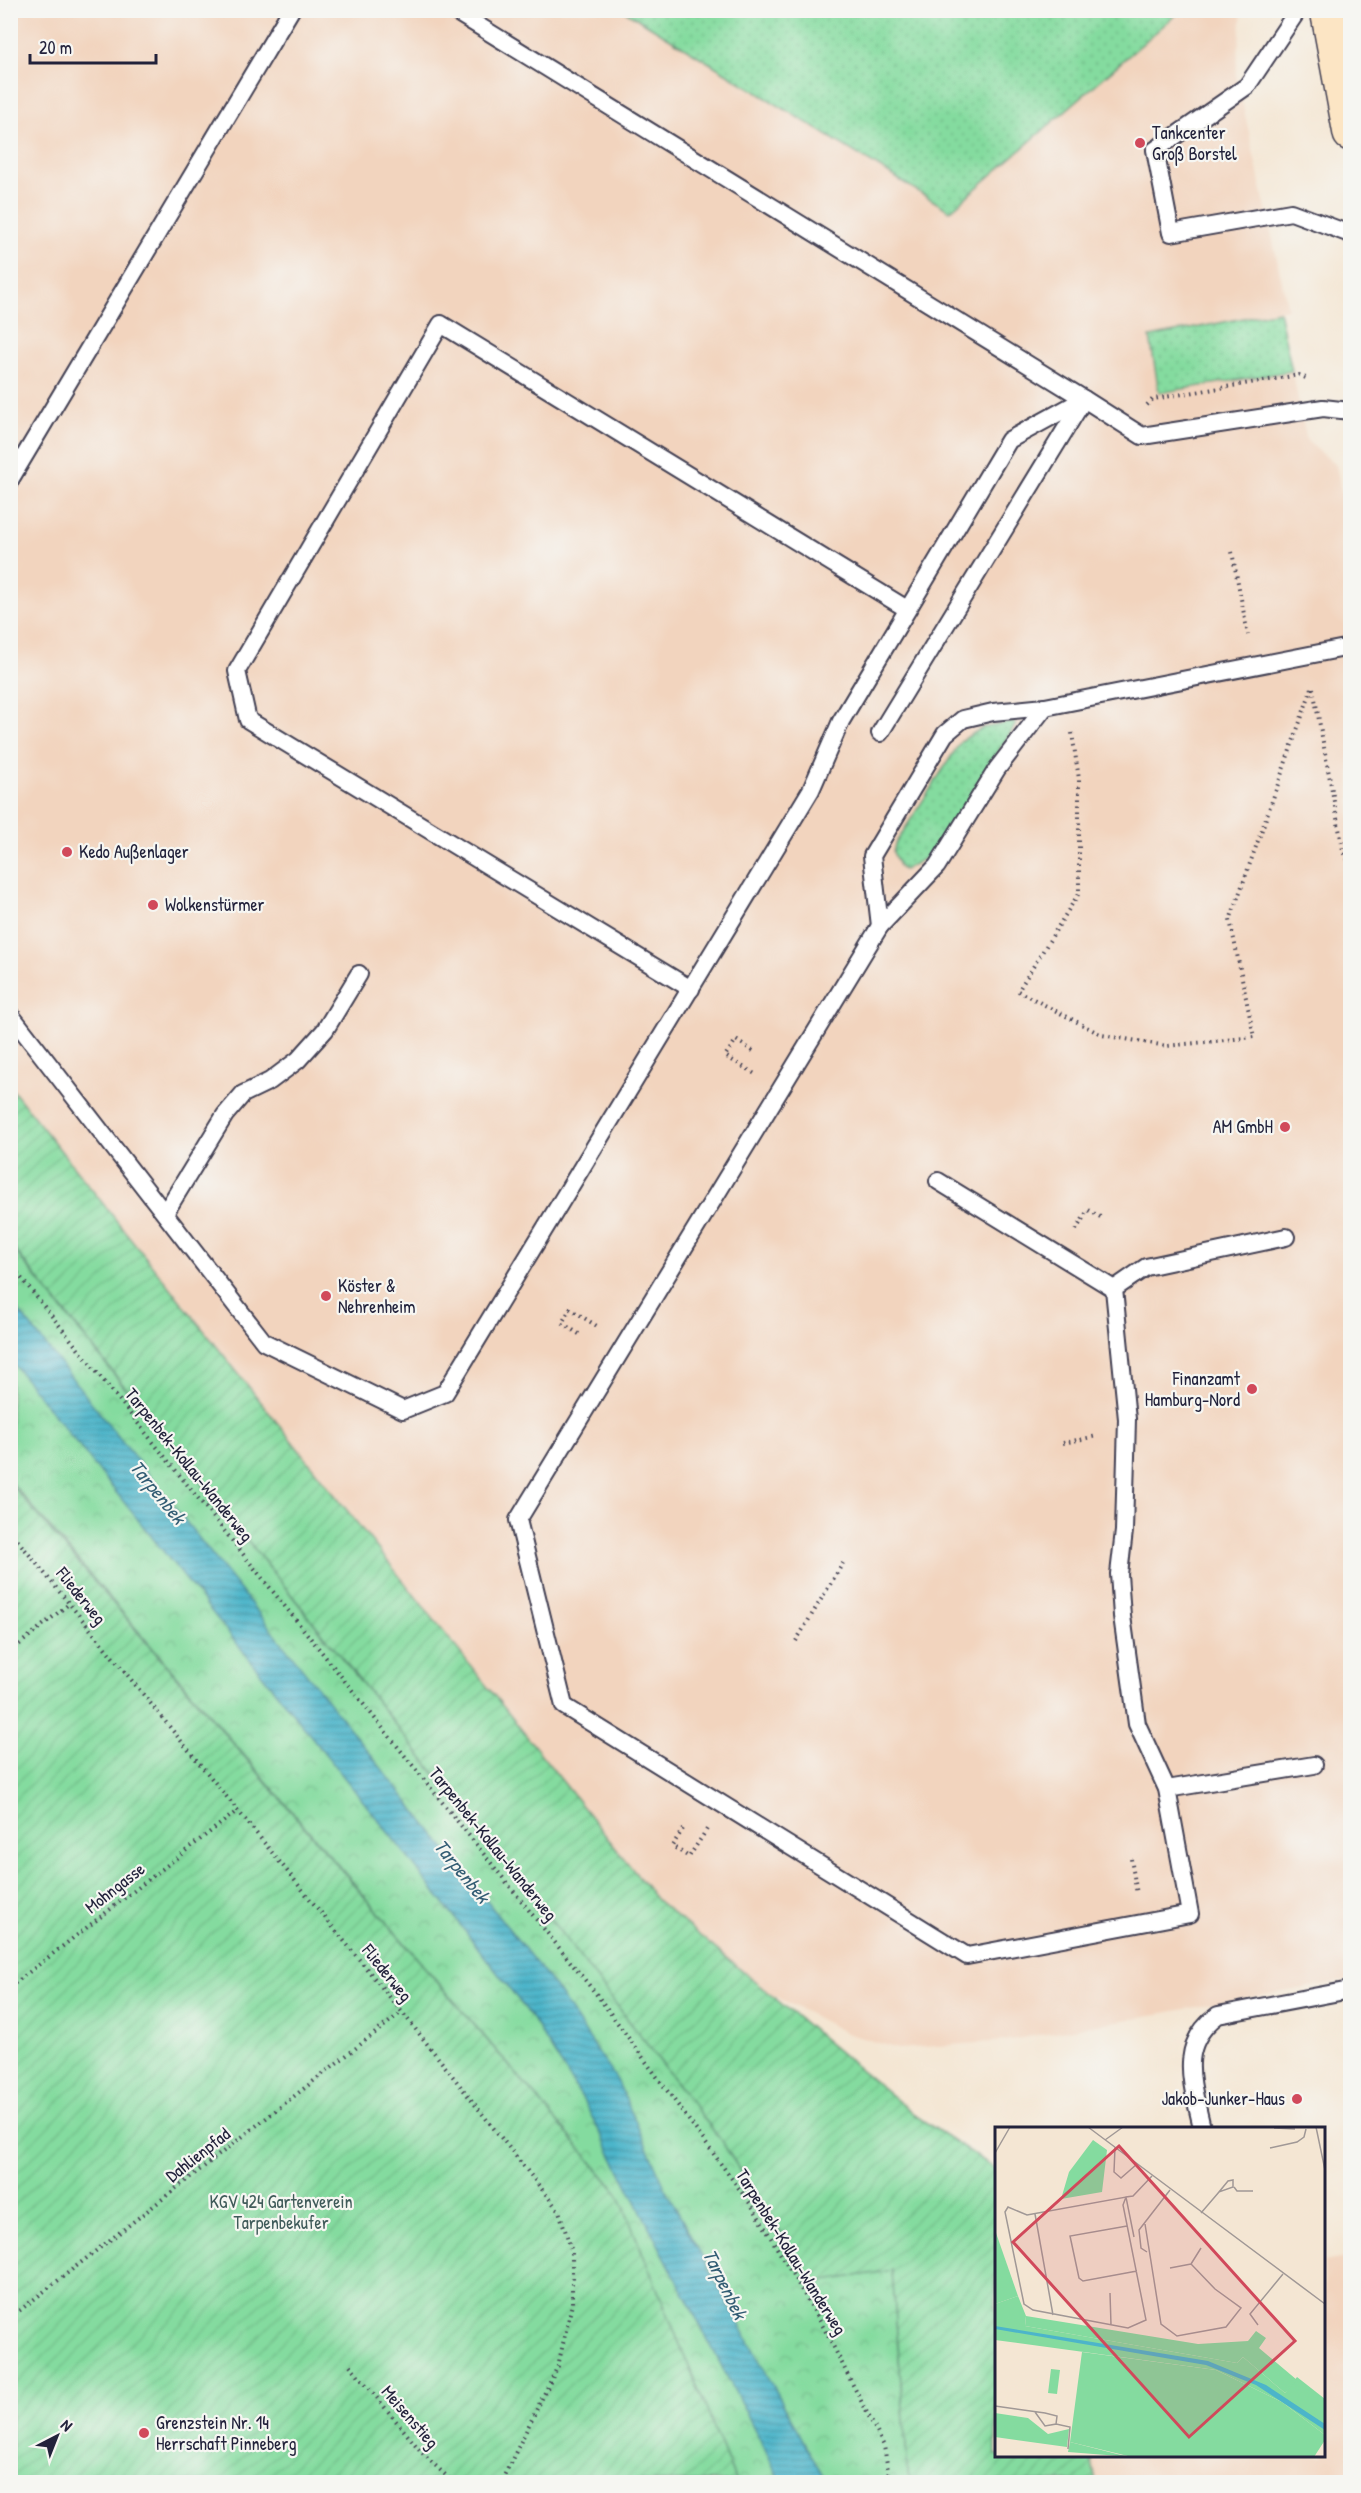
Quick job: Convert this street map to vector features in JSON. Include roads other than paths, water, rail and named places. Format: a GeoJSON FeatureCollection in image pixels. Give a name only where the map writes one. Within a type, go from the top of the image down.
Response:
{"type":"FeatureCollection","features":[{"type":"Feature","properties":{"kind":"main road"},"geometry":{"type":"LineString","coordinates":[[1327,10],[1350,134]]}},
{"type":"Feature","properties":{"kind":"lane"},"geometry":{"type":"LineString","coordinates":[[10,480],[291,10]]}},
{"type":"Feature","properties":{"kind":"lane"},"geometry":{"type":"LineString","coordinates":[[453,10],[1142,436],[1323,408],[1350,411]]}},
{"type":"Feature","properties":{"kind":"lane"},"geometry":{"type":"LineString","coordinates":[[1298,10],[1247,86],[1155,150],[1171,233],[1291,212],[1350,234]]}},
{"type":"Feature","properties":{"kind":"lane"},"geometry":{"type":"LineString","coordinates":[[691,988],[248,720],[237,671],[441,324],[907,609]]}},
{"type":"Feature","properties":{"kind":"lane"},"geometry":{"type":"LineString","coordinates":[[10,1014],[264,1342],[403,1410],[445,1392],[811,790],[841,721],[1009,440],[1084,399]]}},
{"type":"Feature","properties":{"kind":"lane"},"geometry":{"type":"LineString","coordinates":[[880,733],[1084,399]]}},
{"type":"Feature","properties":{"kind":"lane"},"geometry":{"type":"LineString","coordinates":[[879,926],[872,856],[945,734],[963,719],[993,712],[1045,707],[1350,647]]}},
{"type":"Feature","properties":{"kind":"lane"},"geometry":{"type":"LineString","coordinates":[[1045,707],[997,769],[937,866],[879,926],[518,1520],[564,1706],[967,1956],[1190,1914],[1167,1789],[1137,1724],[1122,1616],[1119,1574],[1124,1531],[1127,1419],[1114,1289]]}},
{"type":"Feature","properties":{"kind":"lane"},"geometry":{"type":"LineString","coordinates":[[165,1213],[225,1115],[243,1094],[270,1081],[298,1060],[325,1030],[359,974]]}},
{"type":"Feature","properties":{"kind":"lane"},"geometry":{"type":"LineString","coordinates":[[938,1181],[1114,1289]]}},
{"type":"Feature","properties":{"kind":"lane"},"geometry":{"type":"LineString","coordinates":[[1114,1289],[1146,1267],[1286,1237]]}},
{"type":"Feature","properties":{"kind":"lane"},"geometry":{"type":"LineString","coordinates":[[1167,1789],[1314,1765]]}},
{"type":"Feature","properties":{"kind":"lane"},"geometry":{"type":"LineString","coordinates":[[1202,2127],[1190,2068],[1193,2044],[1204,2025],[1218,2015],[1350,1990]]}},
{"type":"Feature","properties":{"kind":"water","name":"Tarpenbek"},"geometry":{"type":"Polygon","coordinates":[[[10,1300],[555,1987],[617,2080],[668,2194],[826,2482],[780,2482],[581,2096],[527,2011],[399,1846],[11,1361],[10,1300]]]}},
{"type":"Feature","properties":{"kind":"place","name":"Tankcenter Groß Borstel"},"geometry":{"type":"Point","coordinates":[1140,143]}},
{"type":"Feature","properties":{"kind":"place","name":"Kedo Außenlager"},"geometry":{"type":"Point","coordinates":[67,852]}},
{"type":"Feature","properties":{"kind":"place","name":"Wolkenstürmer"},"geometry":{"type":"Point","coordinates":[153,905]}},
{"type":"Feature","properties":{"kind":"place","name":"AM GmbH"},"geometry":{"type":"Point","coordinates":[1285,1127]}},
{"type":"Feature","properties":{"kind":"place","name":"Köster & Nehrenheim"},"geometry":{"type":"Point","coordinates":[326,1296]}},
{"type":"Feature","properties":{"kind":"place","name":"Finanzamt Hamburg-Nord"},"geometry":{"type":"Point","coordinates":[1252,1389]}},
{"type":"Feature","properties":{"kind":"place","name":"Jakob-Junker-Haus"},"geometry":{"type":"Point","coordinates":[1297,2099]}},
{"type":"Feature","properties":{"kind":"place","name":"Grenzstein Nr. 14 Herrschaft Pinneberg"},"geometry":{"type":"Point","coordinates":[144,2433]}},
{"type":"Feature","properties":{"kind":"park label","name":"KGV 424 Gartenverein Tarpenbekufer"},"geometry":{"type":"Point","coordinates":[281,2212]}}]}
